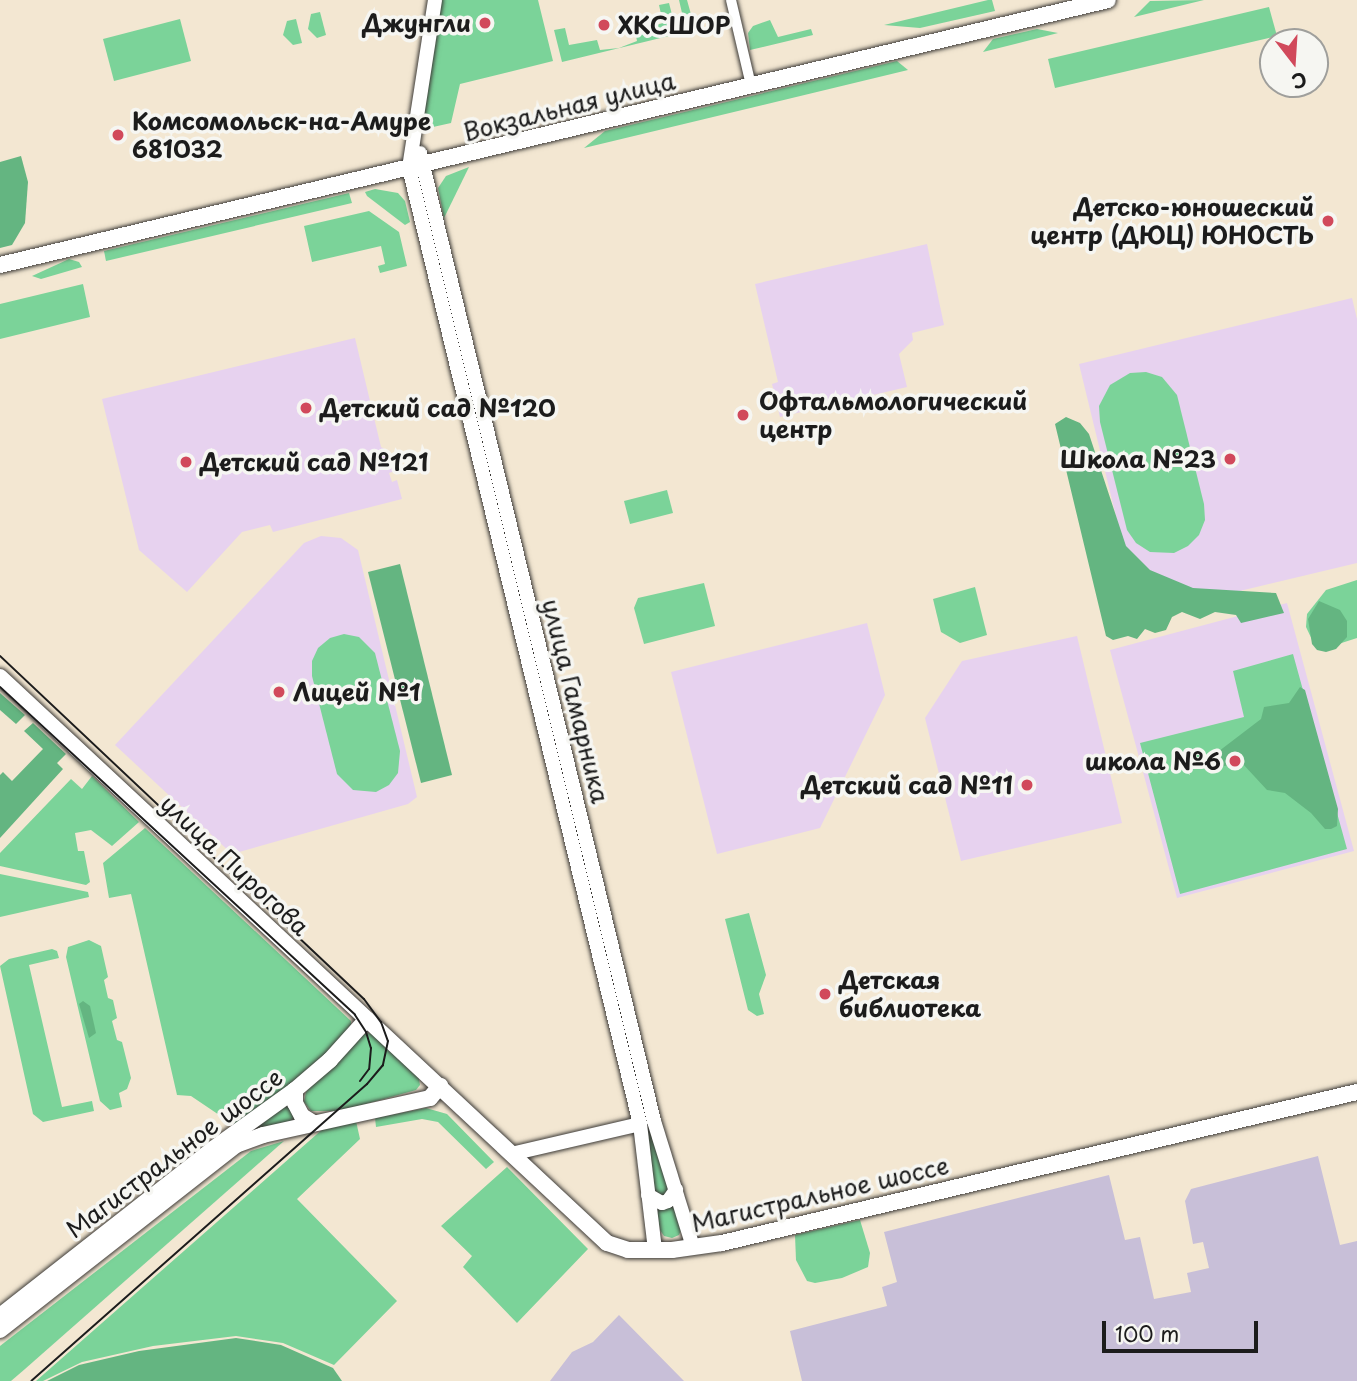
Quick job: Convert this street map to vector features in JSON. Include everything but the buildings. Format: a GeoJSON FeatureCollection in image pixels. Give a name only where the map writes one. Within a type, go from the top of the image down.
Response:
{"type":"FeatureCollection","features":[{"type":"Feature","properties":{"kind":"main road","name":"Вокзальная улица"},"geometry":{"type":"LineString","coordinates":[[0,265],[1108,0]]}},
{"type":"Feature","properties":{"kind":"main road","name":"улица Пирогова"},"geometry":{"type":"LineString","coordinates":[[0,677],[440,1086]]}},
{"type":"Feature","properties":{"kind":"main road","name":"Магистральное шоссе"},"geometry":{"type":"LineString","coordinates":[[0,1316],[213,1149],[295,1090],[330,1060],[367,1019]]}},
{"type":"Feature","properties":{"kind":"main road","name":"Магистральное шоссе"},"geometry":{"type":"LineString","coordinates":[[0,1330],[236,1145],[313,1123],[430,1098],[440,1086],[607,1242],[628,1250],[722,1243],[1357,1092]]}},
{"type":"Feature","properties":{"kind":"main road"},"geometry":{"type":"LineString","coordinates":[[295,1090],[295,1103],[302,1116],[313,1123]]}},
{"type":"Feature","properties":{"kind":"street"},"geometry":{"type":"LineString","coordinates":[[416,166],[415,131],[435,0]]}},
{"type":"Feature","properties":{"kind":"street"},"geometry":{"type":"LineString","coordinates":[[731,0],[751,85]]}},
{"type":"Feature","properties":{"kind":"street","name":"улица Гамарника"},"geometry":{"type":"LineString","coordinates":[[416,166],[640,1124],[655,1250]]}},
{"type":"Feature","properties":{"kind":"street","name":"улица Гамарника"},"geometry":{"type":"LineString","coordinates":[[416,166],[654,1121],[693,1247]]}},
{"type":"Feature","properties":{"kind":"street"},"geometry":{"type":"LineString","coordinates":[[511,1154],[640,1124]]}},
{"type":"Feature","properties":{"kind":"street"},"geometry":{"type":"LineString","coordinates":[[648,1195],[662,1203],[668,1201],[676,1190]]}},
{"type":"Feature","properties":{"kind":"shaded area"},"geometry":{"type":"Polygon","coordinates":[[[927,244],[944,325],[912,333],[913,340],[899,354],[907,387],[780,417],[772,384],[778,382],[755,284],[927,244]]]}},
{"type":"Feature","properties":{"kind":"shaded area","name":"Школа №23"},"geometry":{"type":"Polygon","coordinates":[[[1352,298],[1357,319],[1357,563],[1140,615],[1079,364],[1352,298]]]}},
{"type":"Feature","properties":{"kind":"shaded area"},"geometry":{"type":"Polygon","coordinates":[[[355,338],[381,447],[390,452],[395,471],[389,473],[392,482],[397,480],[402,499],[273,532],[270,525],[242,532],[187,592],[139,550],[102,399],[355,338]]]}},
{"type":"Feature","properties":{"kind":"shaded area","name":"Лицей №1"},"geometry":{"type":"Polygon","coordinates":[[[321,536],[341,538],[358,550],[417,797],[408,804],[232,854],[115,745],[304,543],[321,536]]]}},
{"type":"Feature","properties":{"kind":"shaded area","name":"школа №6"},"geometry":{"type":"Polygon","coordinates":[[[1287,603],[1354,851],[1177,898],[1110,650],[1287,603]]]}},
{"type":"Feature","properties":{"kind":"shaded area"},"geometry":{"type":"Polygon","coordinates":[[[867,623],[885,695],[820,828],[717,854],[671,672],[867,623]]]}},
{"type":"Feature","properties":{"kind":"shaded area","name":"Детский сад №11"},"geometry":{"type":"Polygon","coordinates":[[[1077,636],[1122,823],[961,861],[925,718],[962,661],[1077,636]]]}},
{"type":"Feature","properties":{"kind":"shaded area"},"geometry":{"type":"Polygon","coordinates":[[[1318,1156],[1340,1245],[1357,1241],[1357,1381],[802,1381],[790,1331],[887,1306],[882,1287],[897,1282],[884,1232],[1109,1175],[1125,1240],[1140,1237],[1154,1299],[1191,1292],[1187,1273],[1209,1268],[1203,1242],[1193,1244],[1185,1201],[1191,1189],[1318,1156]]]}},
{"type":"Feature","properties":{"kind":"shaded area"},"geometry":{"type":"Polygon","coordinates":[[[619,1315],[684,1381],[550,1381],[572,1352],[593,1342],[619,1315]]]}},
{"type":"Feature","properties":{"kind":"green space"},"geometry":{"type":"Polygon","coordinates":[[[435,0],[538,0],[553,61],[460,84],[451,123],[415,131],[435,0]]]}},
{"type":"Feature","properties":{"kind":"green space"},"geometry":{"type":"Polygon","coordinates":[[[679,0],[687,0],[692,18],[700,16],[698,28],[685,26],[679,0]]]}},
{"type":"Feature","properties":{"kind":"green space"},"geometry":{"type":"Polygon","coordinates":[[[992,0],[995,11],[920,28],[884,25],[992,0]]]}},
{"type":"Feature","properties":{"kind":"green space"},"geometry":{"type":"Polygon","coordinates":[[[1204,0],[1134,17],[1150,1],[1204,0]]]}},
{"type":"Feature","properties":{"kind":"green space"},"geometry":{"type":"Polygon","coordinates":[[[669,3],[677,34],[562,62],[554,30],[565,28],[569,45],[597,40],[600,50],[619,48],[637,41],[635,31],[663,23],[659,5],[669,3]]]}},
{"type":"Feature","properties":{"kind":"green space"},"geometry":{"type":"Polygon","coordinates":[[[1269,7],[1275,28],[1259,28],[1259,40],[1055,88],[1048,59],[1269,7]]]}},
{"type":"Feature","properties":{"kind":"green space"},"geometry":{"type":"Polygon","coordinates":[[[320,12],[326,35],[317,38],[308,29],[311,14],[320,12]]]}},
{"type":"Feature","properties":{"kind":"green space"},"geometry":{"type":"Polygon","coordinates":[[[180,19],[191,61],[114,81],[103,39],[180,19]]]}},
{"type":"Feature","properties":{"kind":"green space"},"geometry":{"type":"Polygon","coordinates":[[[296,19],[302,43],[293,45],[283,35],[287,21],[296,19]]]}},
{"type":"Feature","properties":{"kind":"green space"},"geometry":{"type":"Polygon","coordinates":[[[770,20],[778,37],[811,29],[813,35],[750,50],[748,33],[753,26],[770,20]]]}},
{"type":"Feature","properties":{"kind":"green space"},"geometry":{"type":"Polygon","coordinates":[[[1037,29],[1058,33],[983,52],[993,39],[1037,29]]]}},
{"type":"Feature","properties":{"kind":"green space"},"geometry":{"type":"Polygon","coordinates":[[[897,61],[908,70],[584,148],[605,131],[897,61]]]}},
{"type":"Feature","properties":{"kind":"green space"},"geometry":{"type":"Polygon","coordinates":[[[21,156],[28,182],[25,223],[12,245],[0,248],[0,162],[21,156]]]}},
{"type":"Feature","properties":{"kind":"green space"},"geometry":{"type":"Polygon","coordinates":[[[469,167],[444,218],[438,188],[446,176],[469,167]]]}},
{"type":"Feature","properties":{"kind":"green space"},"geometry":{"type":"Polygon","coordinates":[[[375,189],[398,193],[405,201],[410,222],[405,225],[367,196],[365,192],[375,189]]]}},
{"type":"Feature","properties":{"kind":"green space"},"geometry":{"type":"Polygon","coordinates":[[[349,193],[352,203],[106,261],[104,251],[349,193]]]}},
{"type":"Feature","properties":{"kind":"green space"},"geometry":{"type":"Polygon","coordinates":[[[369,211],[399,232],[407,266],[380,273],[378,266],[385,264],[381,246],[312,262],[304,226],[369,211]]]}},
{"type":"Feature","properties":{"kind":"green space"},"geometry":{"type":"Polygon","coordinates":[[[69,259],[79,262],[82,267],[41,279],[32,276],[69,259]]]}},
{"type":"Feature","properties":{"kind":"green space"},"geometry":{"type":"Polygon","coordinates":[[[83,284],[90,317],[0,339],[0,304],[83,284]]]}},
{"type":"Feature","properties":{"kind":"green space"},"geometry":{"type":"Polygon","coordinates":[[[1146,372],[1162,377],[1177,395],[1204,504],[1205,520],[1199,535],[1188,546],[1174,553],[1150,552],[1136,543],[1127,530],[1100,422],[1099,406],[1110,385],[1130,373],[1146,372]]]}},
{"type":"Feature","properties":{"kind":"green space"},"geometry":{"type":"Polygon","coordinates":[[[1066,417],[1080,423],[1089,434],[1126,546],[1150,570],[1193,588],[1276,593],[1284,613],[1241,623],[1236,615],[1215,612],[1200,619],[1182,612],[1172,617],[1166,630],[1155,633],[1145,629],[1137,639],[1128,636],[1113,640],[1106,636],[1055,424],[1066,417]]]}},
{"type":"Feature","properties":{"kind":"green space"},"geometry":{"type":"Polygon","coordinates":[[[667,490],[673,513],[630,524],[624,501],[667,490]]]}},
{"type":"Feature","properties":{"kind":"green space"},"geometry":{"type":"Polygon","coordinates":[[[400,564],[452,775],[421,783],[368,572],[400,564]]]}},
{"type":"Feature","properties":{"kind":"green space"},"geometry":{"type":"Polygon","coordinates":[[[1357,580],[1357,638],[1326,648],[1316,648],[1306,627],[1307,614],[1326,590],[1357,580]]]}},
{"type":"Feature","properties":{"kind":"green space"},"geometry":{"type":"Polygon","coordinates":[[[704,583],[715,626],[644,644],[634,608],[638,598],[704,583]]]}},
{"type":"Feature","properties":{"kind":"green space"},"geometry":{"type":"Polygon","coordinates":[[[975,587],[987,635],[960,643],[941,632],[933,599],[975,587]]]}},
{"type":"Feature","properties":{"kind":"green space"},"geometry":{"type":"Polygon","coordinates":[[[1319,601],[1340,610],[1347,621],[1347,637],[1336,649],[1326,652],[1317,650],[1312,644],[1308,619],[1319,601]]]}},
{"type":"Feature","properties":{"kind":"green space"},"geometry":{"type":"Polygon","coordinates":[[[344,634],[359,637],[375,653],[400,751],[398,773],[389,785],[376,792],[353,790],[337,774],[312,676],[312,661],[318,648],[330,638],[344,634]]]}},
{"type":"Feature","properties":{"kind":"green space","name":"школа №6"},"geometry":{"type":"Polygon","coordinates":[[[1293,654],[1347,849],[1180,894],[1140,743],[1244,717],[1233,671],[1293,654]]]}},
{"type":"Feature","properties":{"kind":"green space"},"geometry":{"type":"Polygon","coordinates":[[[1300,687],[1305,690],[1338,809],[1337,826],[1331,829],[1325,829],[1311,813],[1285,793],[1267,790],[1242,763],[1212,768],[1206,761],[1261,719],[1264,707],[1289,703],[1300,687]]]}},
{"type":"Feature","properties":{"kind":"green space"},"geometry":{"type":"Polygon","coordinates":[[[0,693],[25,715],[16,724],[0,710],[0,693]]]}},
{"type":"Feature","properties":{"kind":"green space"},"geometry":{"type":"Polygon","coordinates":[[[33,723],[66,754],[57,763],[63,769],[0,838],[0,775],[3,772],[12,781],[43,749],[24,731],[33,723]]]}},
{"type":"Feature","properties":{"kind":"green space"},"geometry":{"type":"Polygon","coordinates":[[[92,776],[139,822],[112,846],[91,830],[75,833],[78,851],[84,851],[90,882],[86,885],[0,866],[0,853],[71,779],[82,789],[92,776]]]}},
{"type":"Feature","properties":{"kind":"green space"},"geometry":{"type":"Polygon","coordinates":[[[145,828],[351,1021],[351,1030],[318,1064],[234,1125],[191,1096],[177,1095],[131,894],[109,898],[103,863],[145,828]]]}},
{"type":"Feature","properties":{"kind":"green space"},"geometry":{"type":"Polygon","coordinates":[[[576,832],[682,1228],[679,1235],[672,1238],[664,1236],[660,1230],[644,1124],[576,832]]]}},
{"type":"Feature","properties":{"kind":"green space"},"geometry":{"type":"Polygon","coordinates":[[[0,874],[88,892],[89,897],[0,917],[0,874]]]}},
{"type":"Feature","properties":{"kind":"green space"},"geometry":{"type":"Polygon","coordinates":[[[749,913],[766,975],[759,994],[764,1014],[757,1016],[748,1010],[725,919],[749,913]]]}},
{"type":"Feature","properties":{"kind":"green space"},"geometry":{"type":"Polygon","coordinates":[[[89,940],[101,946],[108,977],[104,980],[108,998],[113,1000],[117,1018],[112,1021],[117,1040],[122,1042],[131,1078],[127,1089],[119,1093],[122,1107],[110,1110],[100,1101],[66,957],[68,947],[89,940]]]}},
{"type":"Feature","properties":{"kind":"green space"},"geometry":{"type":"Polygon","coordinates":[[[52,949],[57,951],[59,958],[29,965],[62,1107],[92,1101],[94,1111],[43,1122],[33,1114],[0,966],[9,959],[52,949]]]}},
{"type":"Feature","properties":{"kind":"green space"},"geometry":{"type":"Polygon","coordinates":[[[83,1001],[90,1006],[96,1033],[89,1038],[79,1004],[83,1001]]]}},
{"type":"Feature","properties":{"kind":"green space"},"geometry":{"type":"Polygon","coordinates":[[[367,1033],[376,1035],[418,1074],[420,1085],[416,1090],[341,1111],[311,1111],[304,1102],[306,1092],[359,1037],[367,1033]]]}},
{"type":"Feature","properties":{"kind":"green space"},"geometry":{"type":"Polygon","coordinates":[[[289,1102],[298,1119],[249,1132],[289,1102]]]}},
{"type":"Feature","properties":{"kind":"green space"},"geometry":{"type":"Polygon","coordinates":[[[426,1108],[447,1114],[494,1162],[486,1169],[438,1122],[422,1119],[376,1127],[375,1118],[426,1108]]]}},
{"type":"Feature","properties":{"kind":"green space"},"geometry":{"type":"Polygon","coordinates":[[[356,1121],[360,1139],[297,1199],[397,1301],[334,1365],[283,1343],[236,1336],[153,1346],[82,1362],[43,1381],[36,1381],[325,1127],[356,1121]]]}},
{"type":"Feature","properties":{"kind":"green space"},"geometry":{"type":"Polygon","coordinates":[[[284,1141],[11,1381],[0,1381],[0,1346],[251,1151],[284,1141]]]}},
{"type":"Feature","properties":{"kind":"green space"},"geometry":{"type":"Polygon","coordinates":[[[507,1167],[588,1249],[517,1323],[463,1267],[472,1256],[441,1226],[507,1167]]]}},
{"type":"Feature","properties":{"kind":"green space"},"geometry":{"type":"Polygon","coordinates":[[[860,1220],[870,1253],[868,1267],[842,1278],[815,1283],[807,1281],[796,1260],[795,1235],[860,1220]]]}},
{"type":"Feature","properties":{"kind":"green space"},"geometry":{"type":"Polygon","coordinates":[[[236,1338],[281,1345],[333,1368],[342,1381],[47,1381],[79,1365],[139,1351],[236,1338]]]}},
{"type":"Feature","properties":{"kind":"tram line"},"geometry":{"type":"LineString","coordinates":[[0,656],[364,999],[381,1022],[388,1041],[383,1065],[367,1084],[31,1381]]}},
{"type":"Feature","properties":{"kind":"tram line"},"geometry":{"type":"LineString","coordinates":[[0,687],[355,1015],[366,1032],[371,1048],[369,1069],[360,1081]]}},
{"type":"Feature","properties":{"kind":"place","name":"Джунгли"},"geometry":{"type":"Point","coordinates":[485,23]}},
{"type":"Feature","properties":{"kind":"place","name":"ХКСШОР"},"geometry":{"type":"Point","coordinates":[604,25]}},
{"type":"Feature","properties":{"kind":"place","name":"Комсомольск-на-Амуре 681032"},"geometry":{"type":"Point","coordinates":[118,135]}},
{"type":"Feature","properties":{"kind":"place","name":"Детско-юношеский центр (ДЮЦ) ЮНОСТЬ"},"geometry":{"type":"Point","coordinates":[1328,221]}},
{"type":"Feature","properties":{"kind":"place","name":"Детский сад №120"},"geometry":{"type":"Point","coordinates":[306,408]}},
{"type":"Feature","properties":{"kind":"place","name":"Офтальмологический центр"},"geometry":{"type":"Point","coordinates":[743,415]}},
{"type":"Feature","properties":{"kind":"place","name":"Школа №23"},"geometry":{"type":"Point","coordinates":[1230,459]}},
{"type":"Feature","properties":{"kind":"place","name":"Детский сад №121"},"geometry":{"type":"Point","coordinates":[186,462]}},
{"type":"Feature","properties":{"kind":"place","name":"Лицей №1"},"geometry":{"type":"Point","coordinates":[279,692]}},
{"type":"Feature","properties":{"kind":"place","name":"школа №6"},"geometry":{"type":"Point","coordinates":[1235,761]}},
{"type":"Feature","properties":{"kind":"place","name":"Детский сад №11"},"geometry":{"type":"Point","coordinates":[1027,785]}},
{"type":"Feature","properties":{"kind":"place","name":"Детская библиотека"},"geometry":{"type":"Point","coordinates":[825,994]}}]}
